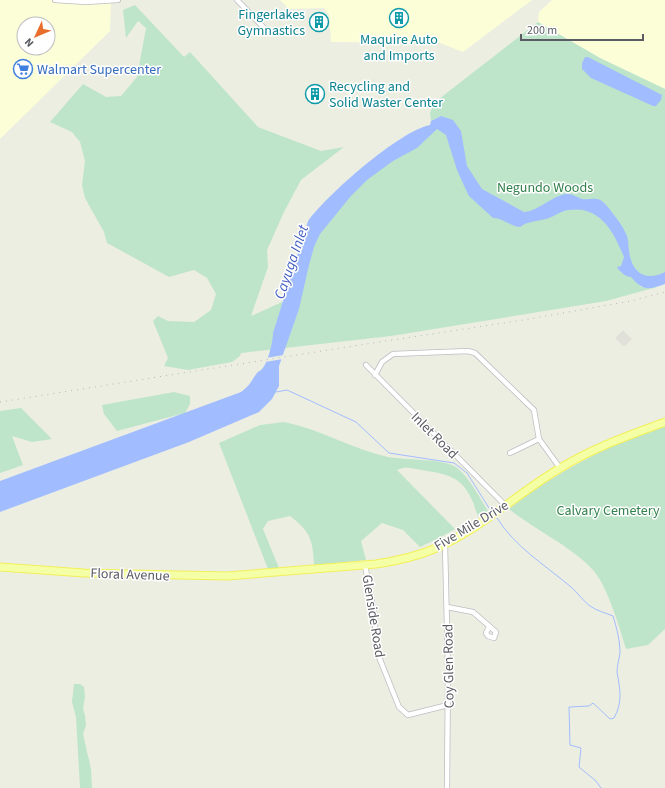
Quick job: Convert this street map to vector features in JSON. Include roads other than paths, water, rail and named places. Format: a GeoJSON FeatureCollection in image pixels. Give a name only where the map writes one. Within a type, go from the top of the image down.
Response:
{"type":"FeatureCollection","features":[{"type":"Feature","properties":{"kind":"main road","name":"Five Mile Drive"},"geometry":{"type":"LineString","coordinates":[[260,574],[366,565],[400,560],[445,544],[560,468],[607,444],[665,422]]}},
{"type":"Feature","properties":{"kind":"main road","name":"Floral Avenue"},"geometry":{"type":"LineString","coordinates":[[0,567],[110,574],[186,576],[260,574]]}},
{"type":"Feature","properties":{"kind":"street"},"geometry":{"type":"LineString","coordinates":[[55,0],[86,2],[118,0]]}},
{"type":"Feature","properties":{"kind":"street"},"geometry":{"type":"LineString","coordinates":[[237,0],[267,31]]}},
{"type":"Feature","properties":{"kind":"street"},"geometry":{"type":"LineString","coordinates":[[375,375],[382,362],[393,354],[468,351],[475,353],[534,410],[539,439],[560,468]]}},
{"type":"Feature","properties":{"kind":"street","name":"Inlet Road"},"geometry":{"type":"LineString","coordinates":[[366,365],[505,505]]}},
{"type":"Feature","properties":{"kind":"street"},"geometry":{"type":"LineString","coordinates":[[510,453],[539,439]]}},
{"type":"Feature","properties":{"kind":"street","name":"Coy Glen Road"},"geometry":{"type":"LineString","coordinates":[[445,544],[448,705],[447,788]]}},
{"type":"Feature","properties":{"kind":"street","name":"Glenside Road"},"geometry":{"type":"LineString","coordinates":[[366,565],[374,612],[377,652],[399,708],[408,715],[448,705]]}},
{"type":"Feature","properties":{"kind":"street"},"geometry":{"type":"LineString","coordinates":[[447,607],[473,612],[489,627]]}},
{"type":"Feature","properties":{"kind":"water"},"geometry":{"type":"Polygon","coordinates":[[[585,57],[588,57],[662,95],[661,100],[656,106],[653,106],[591,78],[582,69],[582,63],[585,57]]]}},
{"type":"Feature","properties":{"kind":"water"},"geometry":{"type":"Polygon","coordinates":[[[441,116],[453,120],[461,131],[467,166],[482,189],[524,212],[534,210],[554,198],[565,194],[582,199],[595,199],[601,201],[611,211],[625,232],[631,259],[636,270],[646,276],[658,275],[665,272],[665,284],[646,288],[639,285],[631,277],[621,272],[617,267],[621,266],[624,257],[616,239],[611,230],[598,216],[589,212],[568,210],[560,212],[549,218],[530,222],[520,227],[497,218],[493,218],[469,196],[457,170],[446,135],[437,129],[417,148],[393,161],[367,180],[351,196],[320,234],[314,247],[299,309],[279,366],[279,386],[272,399],[259,412],[189,442],[0,512],[0,481],[241,392],[247,387],[257,372],[262,370],[268,357],[273,333],[308,221],[317,210],[347,181],[383,151],[417,130],[430,125],[431,121],[441,116]]]}},
{"type":"Feature","properties":{"kind":"waterway"},"geometry":{"type":"LineString","coordinates":[[276,392],[287,390],[356,422],[389,453],[454,463],[467,473],[489,508]]}},
{"type":"Feature","properties":{"kind":"waterway"},"geometry":{"type":"LineString","coordinates":[[497,518],[521,547],[571,587],[587,604],[613,616],[618,635],[620,653],[617,672],[620,701],[617,712],[614,718],[610,719],[593,703],[589,706],[569,707],[570,745],[581,748],[579,767],[596,781],[601,788]]}},
{"type":"Feature","properties":{"kind":"railway"},"geometry":{"type":"LineString","coordinates":[[0,402],[523,320],[631,301],[665,292]]}},
{"type":"Feature","properties":{"kind":"place","name":"Maquire Auto and Imports"},"geometry":{"type":"Point","coordinates":[399,18]}},
{"type":"Feature","properties":{"kind":"place","name":"Fingerlakes Gymnastics"},"geometry":{"type":"Point","coordinates":[319,22]}},
{"type":"Feature","properties":{"kind":"place","name":"Walmart Supercenter"},"geometry":{"type":"Point","coordinates":[23,69]}},
{"type":"Feature","properties":{"kind":"place","name":"Recycling and Solid Waster Center"},"geometry":{"type":"Point","coordinates":[315,94]}},
{"type":"Feature","properties":{"kind":"park label","name":"Negundo Woods"},"geometry":{"type":"Point","coordinates":[545,187]}},
{"type":"Feature","properties":{"kind":"park label","name":"Calvary Cemetery"},"geometry":{"type":"Point","coordinates":[608,510]}},
{"type":"Feature","properties":{"kind":"water label","name":"Cayuga Inlet"},"geometry":{"type":"Point","coordinates":[291,262]}}]}
